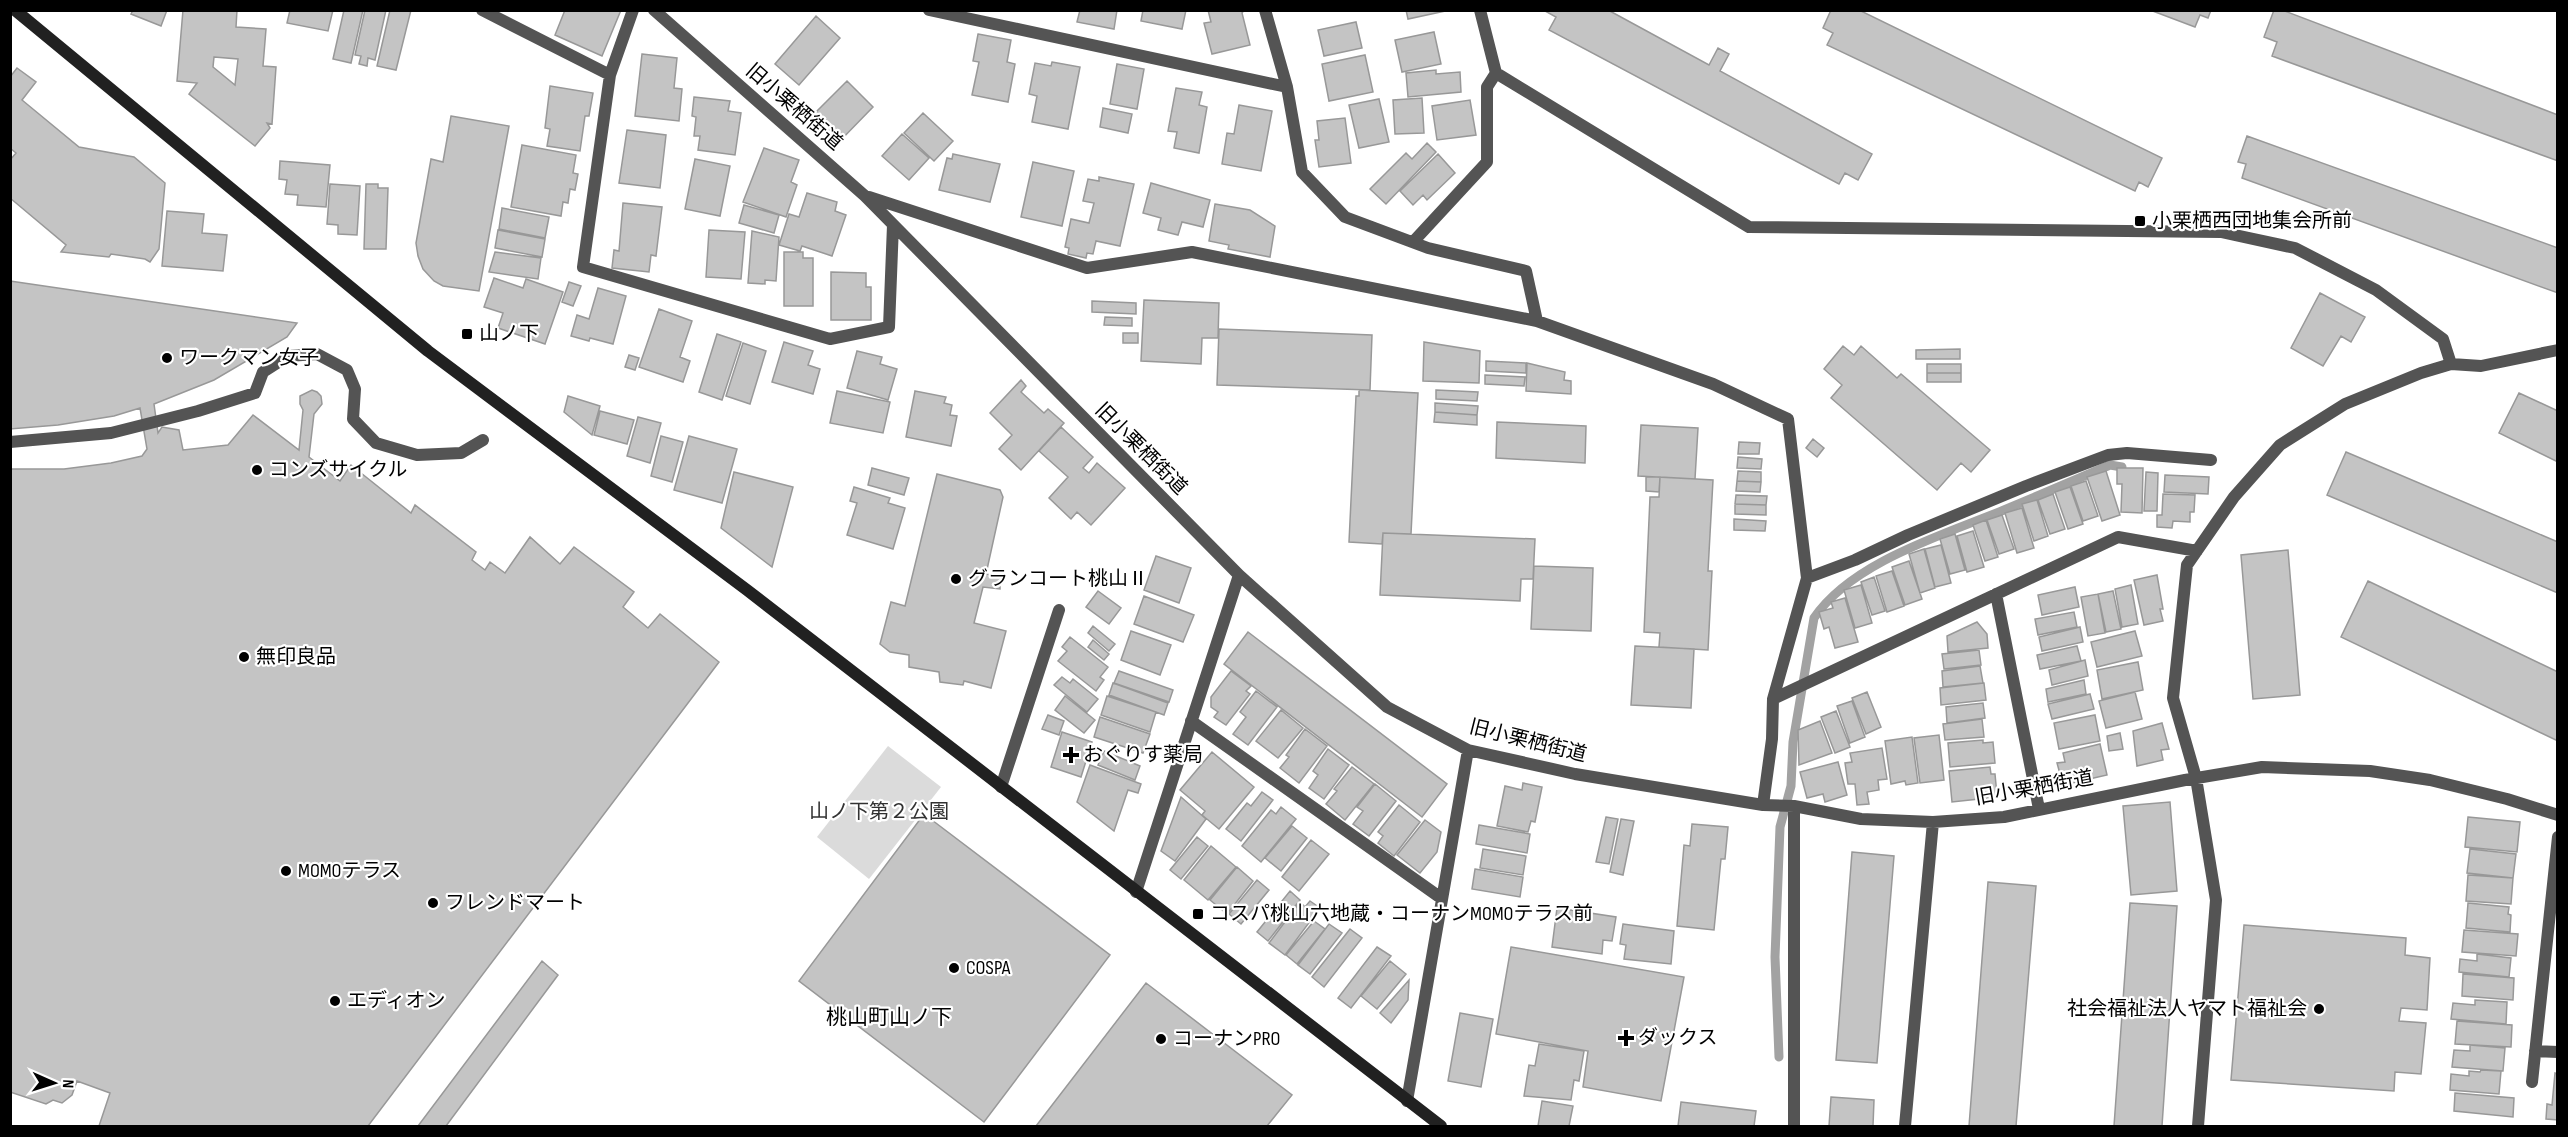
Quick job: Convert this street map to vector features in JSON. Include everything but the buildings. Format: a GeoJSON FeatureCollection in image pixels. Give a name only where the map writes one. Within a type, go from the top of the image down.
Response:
{"type":"FeatureCollection","features":[{"type":"Feature","properties":{"kind":"street"},"geometry":{"type":"LineString","coordinates":[[15,10],[428,351],[747,590],[1441,1126]]}},
{"type":"Feature","properties":{"kind":"street"},"geometry":{"type":"LineString","coordinates":[[482,10],[610,75]]}},
{"type":"Feature","properties":{"kind":"street"},"geometry":{"type":"LineString","coordinates":[[633,10],[610,75],[583,267],[830,339],[889,327],[893,225]]}},
{"type":"Feature","properties":{"kind":"street","name":"旧小栗栖街道"},"geometry":{"type":"LineString","coordinates":[[654,10],[865,196],[1239,575],[1387,707],[1468,750],[1575,774],[1764,805],[1793,806],[1861,819],[1933,822],[2004,817],[2262,767],[2370,771],[2430,780],[2558,814]]}},
{"type":"Feature","properties":{"kind":"street"},"geometry":{"type":"LineString","coordinates":[[929,10],[1287,87]]}},
{"type":"Feature","properties":{"kind":"street"},"geometry":{"type":"LineString","coordinates":[[1264,10],[1287,87],[1302,172],[1345,217],[1413,242],[1526,271],[1537,321]]}},
{"type":"Feature","properties":{"kind":"street"},"geometry":{"type":"LineString","coordinates":[[1480,10],[1496,73],[1749,226],[2221,232],[2295,249],[2376,290],[2443,339],[2451,363]]}},
{"type":"Feature","properties":{"kind":"street"},"geometry":{"type":"LineString","coordinates":[[1413,242],[1488,162],[1487,87],[1496,73]]}},
{"type":"Feature","properties":{"kind":"street"},"geometry":{"type":"LineString","coordinates":[[865,196],[1087,268],[1192,252],[1537,321],[1713,384],[1788,419],[1807,578],[1777,697],[1764,805]]}},
{"type":"Feature","properties":{"kind":"street"},"geometry":{"type":"LineString","coordinates":[[2198,1126],[2216,900],[2196,778],[2173,698],[2187,565],[2234,497],[2280,445],[2346,404],[2451,363],[2481,366],[2558,350]]}},
{"type":"Feature","properties":{"kind":"street"},"geometry":{"type":"LineString","coordinates":[[10,442],[111,433],[198,411],[255,393],[263,372],[288,356],[317,354],[347,370],[355,389],[353,419],[376,443],[417,455],[460,453],[483,440]]}},
{"type":"Feature","properties":{"kind":"street"},"geometry":{"type":"LineString","coordinates":[[1807,578],[1855,560],[1908,535],[2026,486],[2108,455],[2127,453],[2211,460]]}},
{"type":"Feature","properties":{"kind":"street"},"geometry":{"type":"LineString","coordinates":[[1777,697],[2118,537],[2197,551]]}},
{"type":"Feature","properties":{"kind":"street"},"geometry":{"type":"LineString","coordinates":[[1136,892],[1239,575]]}},
{"type":"Feature","properties":{"kind":"street"},"geometry":{"type":"LineString","coordinates":[[1996,594],[2039,809]]}},
{"type":"Feature","properties":{"kind":"street"},"geometry":{"type":"LineString","coordinates":[[1001,787],[1059,610]]}},
{"type":"Feature","properties":{"kind":"street"},"geometry":{"type":"LineString","coordinates":[[1191,721],[1441,898]]}},
{"type":"Feature","properties":{"kind":"street"},"geometry":{"type":"LineString","coordinates":[[1407,1101],[1468,750]]}},
{"type":"Feature","properties":{"kind":"street"},"geometry":{"type":"LineString","coordinates":[[1793,806],[1794,1126]]}},
{"type":"Feature","properties":{"kind":"street"},"geometry":{"type":"LineString","coordinates":[[1905,1126],[1933,822]]}},
{"type":"Feature","properties":{"kind":"street"},"geometry":{"type":"LineString","coordinates":[[2532,1082],[2558,837]]}},
{"type":"Feature","properties":{"kind":"street"},"geometry":{"type":"LineString","coordinates":[[2535,1051],[2558,1052]]}},
{"type":"Feature","properties":{"kind":"green space","name":"山ノ下第２公園"},"geometry":{"type":"Polygon","coordinates":[[[888,746],[941,787],[869,879],[817,837],[888,746]]]}},
{"type":"Feature","properties":{"kind":"waterway"},"geometry":{"type":"LineString","coordinates":[[1779,1057],[1775,957],[1780,827],[1791,786],[1793,742],[1814,618],[1831,598],[1851,581],[1900,552],[2110,465],[2122,467]]}},
{"type":"Feature","properties":{"kind":"place","name":"小栗栖西団地集会所前"},"geometry":{"type":"Point","coordinates":[2140,221]}},
{"type":"Feature","properties":{"kind":"place","name":"山ノ下"},"geometry":{"type":"Point","coordinates":[467,334]}},
{"type":"Feature","properties":{"kind":"place","name":"ワークマン女子"},"geometry":{"type":"Point","coordinates":[167,358]}},
{"type":"Feature","properties":{"kind":"place","name":"コンズサイクル"},"geometry":{"type":"Point","coordinates":[257,470]}},
{"type":"Feature","properties":{"kind":"place","name":"グランコート桃山Ⅱ"},"geometry":{"type":"Point","coordinates":[956,579]}},
{"type":"Feature","properties":{"kind":"place","name":"無印良品"},"geometry":{"type":"Point","coordinates":[244,657]}},
{"type":"Feature","properties":{"kind":"place","name":"おぐりす薬局"},"geometry":{"type":"Point","coordinates":[1071,755]}},
{"type":"Feature","properties":{"kind":"place","name":"MOMOテラス"},"geometry":{"type":"Point","coordinates":[286,871]}},
{"type":"Feature","properties":{"kind":"place","name":"フレンドマート"},"geometry":{"type":"Point","coordinates":[433,903]}},
{"type":"Feature","properties":{"kind":"place","name":"コスパ桃山六地蔵・コーナンMOMOテラス前"},"geometry":{"type":"Point","coordinates":[1198,914]}},
{"type":"Feature","properties":{"kind":"place","name":"COSPA"},"geometry":{"type":"Point","coordinates":[954,968]}},
{"type":"Feature","properties":{"kind":"place","name":"エディオン"},"geometry":{"type":"Point","coordinates":[335,1001]}},
{"type":"Feature","properties":{"kind":"place","name":"社会福祉法人ヤマト福祉会"},"geometry":{"type":"Point","coordinates":[2319,1009]}},
{"type":"Feature","properties":{"kind":"place","name":"ダックス"},"geometry":{"type":"Point","coordinates":[1626,1038]}},
{"type":"Feature","properties":{"kind":"place","name":"コーナンPRO"},"geometry":{"type":"Point","coordinates":[1161,1039]}},
{"type":"Feature","properties":{"kind":"district","name":"桃山町山ノ下"},"geometry":{"type":"Point","coordinates":[889,1017]}}]}
